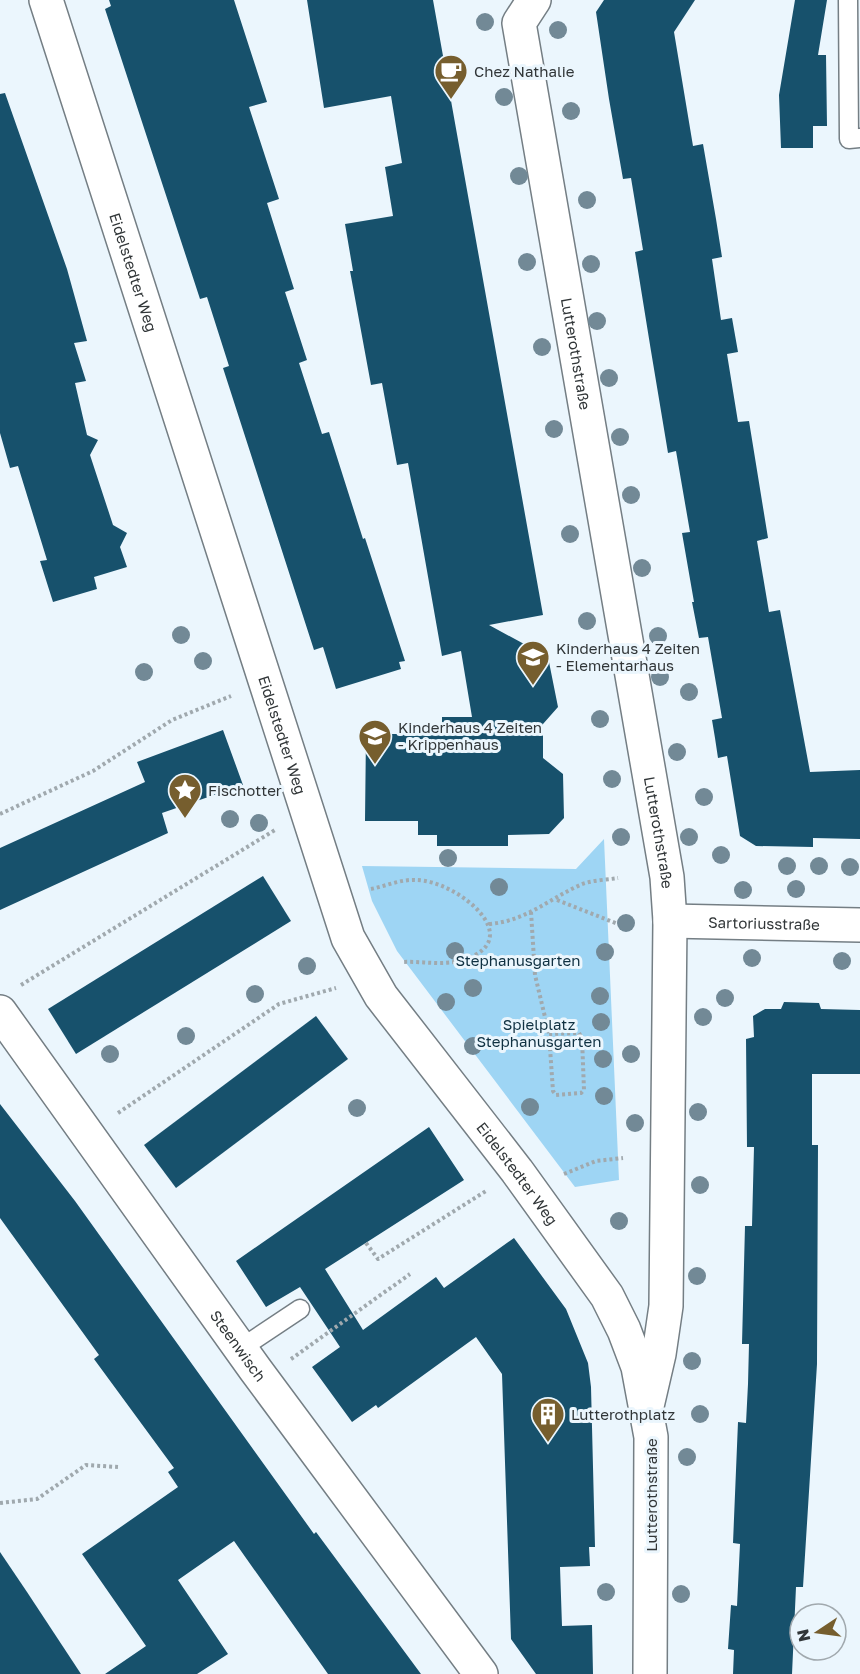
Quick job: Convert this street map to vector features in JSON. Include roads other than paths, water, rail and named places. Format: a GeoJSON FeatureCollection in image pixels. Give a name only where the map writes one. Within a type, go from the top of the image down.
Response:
{"type":"FeatureCollection","features":[{"type":"Feature","properties":{"kind":"street","name":"Eidelstedter Weg"},"geometry":{"type":"LineString","coordinates":[[46,0],[348,938],[381,996],[517,1171],[607,1296],[638,1367],[647,1406]]}},
{"type":"Feature","properties":{"kind":"street","name":"Lutterothstraße"},"geometry":{"type":"LineString","coordinates":[[522,8],[667,877],[670,921],[666,1306],[659,1354],[647,1406],[652,1470],[650,1674]]}},
{"type":"Feature","properties":{"kind":"street","name":"Sartoriusstraße"},"geometry":{"type":"LineString","coordinates":[[670,921],[860,925]]}},
{"type":"Feature","properties":{"kind":"street","name":"Steenwisch"},"geometry":{"type":"LineString","coordinates":[[6,1001],[240,1349],[481,1674]]}},
{"type":"Feature","properties":{"kind":"lane"},"geometry":{"type":"LineString","coordinates":[[848,0],[849,139],[860,138]]}},
{"type":"Feature","properties":{"kind":"lane"},"geometry":{"type":"LineString","coordinates":[[240,1349],[300,1309]]}},
{"type":"Feature","properties":{"kind":"place","name":"Chez Nathalie"},"geometry":{"type":"Point","coordinates":[451,100]}},
{"type":"Feature","properties":{"kind":"place","name":"Kinderhaus 4 Zeiten - Elementarhaus"},"geometry":{"type":"Point","coordinates":[533,686]}},
{"type":"Feature","properties":{"kind":"place","name":"Kinderhaus 4 Zeiten - Krippenhaus"},"geometry":{"type":"Point","coordinates":[375,765]}},
{"type":"Feature","properties":{"kind":"place","name":"Fischotter"},"geometry":{"type":"Point","coordinates":[185,819]}},
{"type":"Feature","properties":{"kind":"place","name":"Lutterothplatz"},"geometry":{"type":"Point","coordinates":[548,1443]}},
{"type":"Feature","properties":{"kind":"park label","name":"Stephanusgarten"},"geometry":{"type":"Point","coordinates":[518,960]}},
{"type":"Feature","properties":{"kind":"park label","name":"Spielplatz Stephanusgarten"},"geometry":{"type":"Point","coordinates":[539,1032]}}]}
